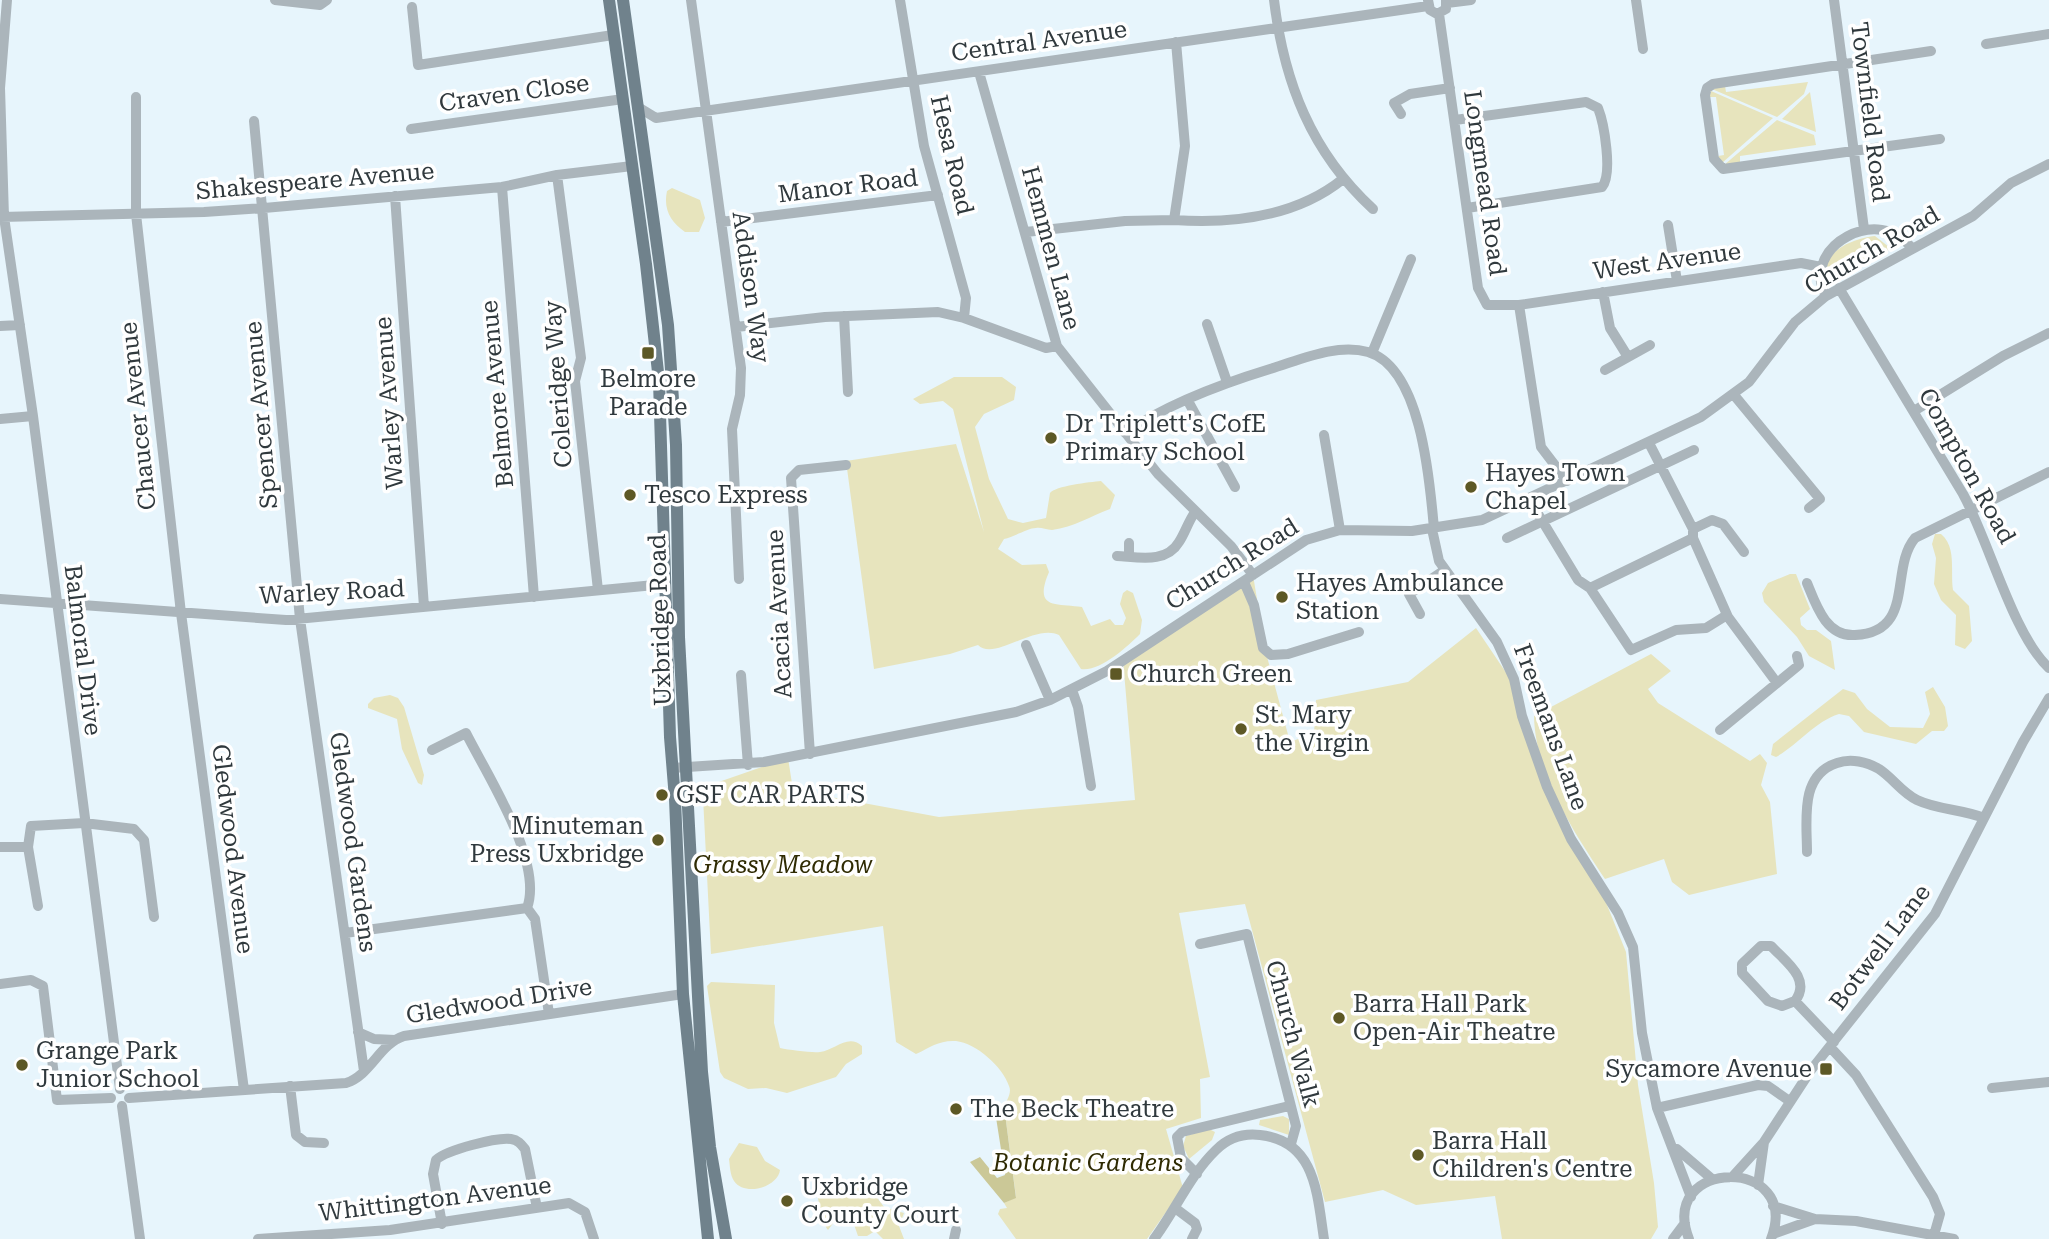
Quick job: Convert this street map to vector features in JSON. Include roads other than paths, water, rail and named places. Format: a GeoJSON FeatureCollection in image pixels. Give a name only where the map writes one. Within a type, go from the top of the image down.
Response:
{"type":"FeatureCollection","features":[{"type":"Feature","properties":{"kind":"main road","name":"Uxbridge Road"},"geometry":{"type":"LineString","coordinates":[[609,0],[655,339],[662,441],[665,584],[682,993],[708,1239]]}},
{"type":"Feature","properties":{"kind":"main road","name":"Uxbridge Road"},"geometry":{"type":"LineString","coordinates":[[623,0],[668,325],[676,445],[680,636],[698,992],[710,1147],[726,1239]]}},
{"type":"Feature","properties":{"kind":"main road"},"geometry":{"type":"LineString","coordinates":[[655,339],[666,337],[668,325]]}},
{"type":"Feature","properties":{"kind":"main road"},"geometry":{"type":"LineString","coordinates":[[682,993],[698,992]]}},
{"type":"Feature","properties":{"kind":"street","name":"Balmoral Drive"},"geometry":{"type":"LineString","coordinates":[[7,0],[0,88],[2,217],[33,416],[120,1089]]}},
{"type":"Feature","properties":{"kind":"street"},"geometry":{"type":"LineString","coordinates":[[275,0],[323,2]]}},
{"type":"Feature","properties":{"kind":"street","name":"Addison Way"},"geometry":{"type":"LineString","coordinates":[[691,0],[742,379],[732,429],[739,579]]}},
{"type":"Feature","properties":{"kind":"street","name":"Hesa Road"},"geometry":{"type":"LineString","coordinates":[[900,0],[924,146],[965,292],[964,318]]}},
{"type":"Feature","properties":{"kind":"street"},"geometry":{"type":"LineString","coordinates":[[1274,0],[1288,74],[1300,110],[1324,153],[1343,179],[1373,209]]}},
{"type":"Feature","properties":{"kind":"street"},"geometry":{"type":"LineString","coordinates":[[1440,14],[1447,2],[1471,0]]}},
{"type":"Feature","properties":{"kind":"street"},"geometry":{"type":"LineString","coordinates":[[1636,0],[1643,49]]}},
{"type":"Feature","properties":{"kind":"street","name":"Townfield Road"},"geometry":{"type":"LineString","coordinates":[[1834,0],[1864,229]]}},
{"type":"Feature","properties":{"kind":"street","name":"Central Avenue"},"geometry":{"type":"LineString","coordinates":[[656,118],[1428,3],[1432,12],[1440,14]]}},
{"type":"Feature","properties":{"kind":"street"},"geometry":{"type":"LineString","coordinates":[[412,7],[418,65],[613,35]]}},
{"type":"Feature","properties":{"kind":"street","name":"Longmead Road"},"geometry":{"type":"LineString","coordinates":[[1440,14],[1481,299],[1490,306],[1519,304],[1541,447],[1567,481]]}},
{"type":"Feature","properties":{"kind":"street"},"geometry":{"type":"LineString","coordinates":[[1986,44],[2049,34]]}},
{"type":"Feature","properties":{"kind":"street"},"geometry":{"type":"LineString","coordinates":[[1174,220],[1185,146],[1176,42]]}},
{"type":"Feature","properties":{"kind":"street"},"geometry":{"type":"LineString","coordinates":[[1931,51],[1713,84],[1708,86],[1704,95],[1714,159],[1720,168],[1940,139]]}},
{"type":"Feature","properties":{"kind":"street","name":"Hemmen Lane"},"geometry":{"type":"LineString","coordinates":[[979,72],[1057,346],[1168,486],[1236,552],[1253,575]]}},
{"type":"Feature","properties":{"kind":"street"},"geometry":{"type":"LineString","coordinates":[[1401,114],[1394,103],[1402,98],[1450,88]]}},
{"type":"Feature","properties":{"kind":"street","name":"Chaucer Avenue"},"geometry":{"type":"LineString","coordinates":[[136,97],[136,214],[181,613]]}},
{"type":"Feature","properties":{"kind":"street","name":"Craven Close"},"geometry":{"type":"LineString","coordinates":[[411,129],[623,99]]}},
{"type":"Feature","properties":{"kind":"street"},"geometry":{"type":"LineString","coordinates":[[1455,120],[1587,102],[1598,108],[1601,119],[1608,175],[1602,187],[1467,208]]}},
{"type":"Feature","properties":{"kind":"street"},"geometry":{"type":"LineString","coordinates":[[638,107],[656,118],[642,132]]}},
{"type":"Feature","properties":{"kind":"street","name":"Spencer Avenue"},"geometry":{"type":"LineString","coordinates":[[254,121],[300,619]]}},
{"type":"Feature","properties":{"kind":"street","name":"Church Road"},"geometry":{"type":"LineString","coordinates":[[672,768],[748,765],[810,754],[979,721],[1049,701],[1107,671],[1244,582],[1297,544],[1340,530],[1433,529],[1482,520],[1530,499],[1701,417],[1734,395],[1763,368],[1800,318],[1826,296],[1976,213],[2016,180],[2049,164]]}},
{"type":"Feature","properties":{"kind":"street","name":"Shakespeare Avenue"},"geometry":{"type":"LineString","coordinates":[[2,217],[264,208],[502,187],[557,175],[632,166]]}},
{"type":"Feature","properties":{"kind":"street","name":"Coleridge Way"},"geometry":{"type":"LineString","coordinates":[[557,175],[581,358],[575,381],[597,590]]}},
{"type":"Feature","properties":{"kind":"street"},"geometry":{"type":"LineString","coordinates":[[1026,232],[1125,221],[1234,220],[1276,212],[1313,199],[1343,179]]}},
{"type":"Feature","properties":{"kind":"street","name":"Belmore Avenue"},"geometry":{"type":"LineString","coordinates":[[502,187],[534,597]]}},
{"type":"Feature","properties":{"kind":"street","name":"Manor Road"},"geometry":{"type":"LineString","coordinates":[[721,222],[938,195]]}},
{"type":"Feature","properties":{"kind":"street","name":"Warley Avenue"},"geometry":{"type":"LineString","coordinates":[[396,196],[424,607]]}},
{"type":"Feature","properties":{"kind":"street"},"geometry":{"type":"LineString","coordinates":[[1668,225],[1677,281]]}},
{"type":"Feature","properties":{"kind":"street"},"geometry":{"type":"LineString","coordinates":[[1826,296],[1819,281],[1821,267],[1836,244],[1864,229],[1897,235],[1912,249]]}},
{"type":"Feature","properties":{"kind":"street"},"geometry":{"type":"LineString","coordinates":[[1125,433],[1227,382],[1326,352],[1352,350],[1372,354],[1411,259]]}},
{"type":"Feature","properties":{"kind":"street","name":"West Avenue"},"geometry":{"type":"LineString","coordinates":[[1519,304],[1801,263],[1821,267]]}},
{"type":"Feature","properties":{"kind":"street","name":"Compton Road"},"geometry":{"type":"LineString","coordinates":[[1839,288],[1971,508],[2022,628],[2038,657],[2049,668]]}},
{"type":"Feature","properties":{"kind":"street"},"geometry":{"type":"LineString","coordinates":[[1603,292],[1611,328],[1628,357]]}},
{"type":"Feature","properties":{"kind":"street"},"geometry":{"type":"LineString","coordinates":[[736,327],[844,316],[934,312],[964,318],[1046,348],[1057,346]]}},
{"type":"Feature","properties":{"kind":"street"},"geometry":{"type":"LineString","coordinates":[[844,316],[848,392]]}},
{"type":"Feature","properties":{"kind":"street"},"geometry":{"type":"LineString","coordinates":[[1207,324],[1227,382]]}},
{"type":"Feature","properties":{"kind":"street"},"geometry":{"type":"LineString","coordinates":[[0,326],[20,325]]}},
{"type":"Feature","properties":{"kind":"street"},"geometry":{"type":"LineString","coordinates":[[1914,411],[2003,356],[2049,333]]}},
{"type":"Feature","properties":{"kind":"street"},"geometry":{"type":"LineString","coordinates":[[1605,370],[1650,345]]}},
{"type":"Feature","properties":{"kind":"street","name":"Freemans Lane"},"geometry":{"type":"LineString","coordinates":[[1372,354],[1395,375],[1419,423],[1425,449],[1435,554],[1497,642],[1514,679],[1522,716],[1548,787],[1571,839],[1619,913],[1633,947],[1642,1033],[1657,1108],[1691,1197]]}},
{"type":"Feature","properties":{"kind":"street"},"geometry":{"type":"LineString","coordinates":[[1734,395],[1820,499],[1809,508]]}},
{"type":"Feature","properties":{"kind":"street"},"geometry":{"type":"LineString","coordinates":[[1188,401],[1235,487]]}},
{"type":"Feature","properties":{"kind":"street"},"geometry":{"type":"LineString","coordinates":[[0,419],[33,416]]}},
{"type":"Feature","properties":{"kind":"street"},"geometry":{"type":"LineString","coordinates":[[1324,435],[1340,530]]}},
{"type":"Feature","properties":{"kind":"street"},"geometry":{"type":"LineString","coordinates":[[1648,443],[1674,488],[1727,615],[1777,683]]}},
{"type":"Feature","properties":{"kind":"street"},"geometry":{"type":"LineString","coordinates":[[1507,538],[1694,450]]}},
{"type":"Feature","properties":{"kind":"street","name":"Acacia Avenue"},"geometry":{"type":"LineString","coordinates":[[810,754],[794,472],[846,465]]}},
{"type":"Feature","properties":{"kind":"street"},"geometry":{"type":"LineString","coordinates":[[1807,583],[1820,613],[1832,627],[1848,635],[1870,632],[1889,619],[1897,608],[1905,557],[1912,541],[1921,533],[2049,472]]}},
{"type":"Feature","properties":{"kind":"street"},"geometry":{"type":"LineString","coordinates":[[1530,499],[1541,523],[1578,580],[1590,588],[1631,650],[1676,630],[1706,628],[1727,615]]}},
{"type":"Feature","properties":{"kind":"street"},"geometry":{"type":"LineString","coordinates":[[1117,556],[1168,554],[1180,542],[1195,512]]}},
{"type":"Feature","properties":{"kind":"street"},"geometry":{"type":"LineString","coordinates":[[1590,588],[1693,533],[1712,520],[1723,524],[1744,552]]}},
{"type":"Feature","properties":{"kind":"street"},"geometry":{"type":"LineString","coordinates":[[1129,543],[1129,557]]}},
{"type":"Feature","properties":{"kind":"street"},"geometry":{"type":"LineString","coordinates":[[1420,614],[1409,594],[1445,570]]}},
{"type":"Feature","properties":{"kind":"street"},"geometry":{"type":"LineString","coordinates":[[1244,582],[1254,605],[1266,653],[1271,656],[1359,632]]}},
{"type":"Feature","properties":{"kind":"street","name":"Warley Road"},"geometry":{"type":"LineString","coordinates":[[0,599],[300,619],[665,584]]}},
{"type":"Feature","properties":{"kind":"street","name":"Gledwood Avenue"},"geometry":{"type":"LineString","coordinates":[[181,613],[244,1090]]}},
{"type":"Feature","properties":{"kind":"street","name":"Gledwood Gardens"},"geometry":{"type":"LineString","coordinates":[[300,619],[365,1071]]}},
{"type":"Feature","properties":{"kind":"street"},"geometry":{"type":"LineString","coordinates":[[1026,645],[1049,701]]}},
{"type":"Feature","properties":{"kind":"street"},"geometry":{"type":"LineString","coordinates":[[1720,730],[1799,665],[1797,656]]}},
{"type":"Feature","properties":{"kind":"street"},"geometry":{"type":"LineString","coordinates":[[741,675],[748,765]]}},
{"type":"Feature","properties":{"kind":"street"},"geometry":{"type":"LineString","coordinates":[[1072,690],[1078,707],[1091,786]]}},
{"type":"Feature","properties":{"kind":"street","name":"Botwell Lane"},"geometry":{"type":"LineString","coordinates":[[1734,1175],[1764,1142],[1788,1100],[1935,914],[2049,698]]}},
{"type":"Feature","properties":{"kind":"street"},"geometry":{"type":"LineString","coordinates":[[432,750],[466,733],[523,852],[531,889],[527,908],[535,919],[549,1014]]}},
{"type":"Feature","properties":{"kind":"street"},"geometry":{"type":"LineString","coordinates":[[1807,852],[1810,790],[1821,772],[1840,762],[1858,761],[1873,766],[1919,801],[1963,810],[1984,818]]}},
{"type":"Feature","properties":{"kind":"street"},"geometry":{"type":"LineString","coordinates":[[38,906],[28,847],[31,826],[84,823],[125,827],[142,835],[154,917]]}},
{"type":"Feature","properties":{"kind":"street"},"geometry":{"type":"LineString","coordinates":[[0,847],[28,847]]}},
{"type":"Feature","properties":{"kind":"street"},"geometry":{"type":"LineString","coordinates":[[345,933],[527,908]]}},
{"type":"Feature","properties":{"kind":"street","name":"Church Walk"},"geometry":{"type":"LineString","coordinates":[[1200,944],[1247,934],[1296,1130],[1291,1144]]}},
{"type":"Feature","properties":{"kind":"street"},"geometry":{"type":"LineString","coordinates":[[1761,946],[1770,946],[1799,976],[1801,991],[1795,1000],[1782,1006],[1768,1001],[1742,973],[1742,964],[1761,946]]}},
{"type":"Feature","properties":{"kind":"street"},"geometry":{"type":"LineString","coordinates":[[0,984],[31,980],[43,986],[57,1100],[111,1098]]}},
{"type":"Feature","properties":{"kind":"street","name":"Gledwood Drive"},"geometry":{"type":"LineString","coordinates":[[125,1102],[346,1083],[365,1071],[395,1040],[682,993]]}},
{"type":"Feature","properties":{"kind":"street"},"geometry":{"type":"LineString","coordinates":[[1795,1000],[1856,1074],[1933,1197],[1940,1214],[1934,1234]]}},
{"type":"Feature","properties":{"kind":"street"},"geometry":{"type":"LineString","coordinates":[[358,1032],[374,1039],[395,1040]]}},
{"type":"Feature","properties":{"kind":"street"},"geometry":{"type":"LineString","coordinates":[[1992,1088],[2049,1082]]}},
{"type":"Feature","properties":{"kind":"street"},"geometry":{"type":"LineString","coordinates":[[1657,1108],[1758,1085],[1768,1086],[1788,1100]]}},
{"type":"Feature","properties":{"kind":"street"},"geometry":{"type":"LineString","coordinates":[[290,1086],[296,1135],[305,1142],[324,1143]]}},
{"type":"Feature","properties":{"kind":"street"},"geometry":{"type":"LineString","coordinates":[[111,1098],[113,1092],[120,1089],[126,1091],[140,1239]]}},
{"type":"Feature","properties":{"kind":"street"},"geometry":{"type":"LineString","coordinates":[[111,1098],[116,1105],[125,1102]]}},
{"type":"Feature","properties":{"kind":"street"},"geometry":{"type":"LineString","coordinates":[[1197,1174],[1181,1158],[1177,1137],[1182,1132],[1289,1106]]}},
{"type":"Feature","properties":{"kind":"street"},"geometry":{"type":"LineString","coordinates":[[1154,1239],[1217,1148],[1240,1135],[1264,1135],[1291,1144],[1303,1156],[1314,1183],[1324,1239]]}},
{"type":"Feature","properties":{"kind":"street"},"geometry":{"type":"LineString","coordinates":[[442,1224],[433,1174],[436,1160],[447,1152],[508,1139],[519,1142],[525,1149],[537,1208]]}},
{"type":"Feature","properties":{"kind":"street","name":"Botwell Lane"},"geometry":{"type":"LineString","coordinates":[[1758,1185],[1764,1142]]}},
{"type":"Feature","properties":{"kind":"street","name":"Freemans Lane"},"geometry":{"type":"LineString","coordinates":[[1674,1147],[1712,1179]]}},
{"type":"Feature","properties":{"kind":"street"},"geometry":{"type":"LineString","coordinates":[[1673,1239],[1685,1223],[1691,1197],[1712,1179],[1734,1175],[1758,1185],[1773,1206],[1815,1219],[1856,1221],[1954,1239]]}},
{"type":"Feature","properties":{"kind":"street","name":"Whittington Avenue"},"geometry":{"type":"LineString","coordinates":[[258,1239],[442,1224],[564,1203],[577,1205],[589,1218],[594,1239]]}},
{"type":"Feature","properties":{"kind":"street"},"geometry":{"type":"LineString","coordinates":[[1773,1206],[1772,1236],[1815,1219]]}},
{"type":"Feature","properties":{"kind":"street"},"geometry":{"type":"LineString","coordinates":[[1175,1208],[1195,1223],[1197,1229],[1192,1239]]}},
{"type":"Feature","properties":{"kind":"street"},"geometry":{"type":"LineString","coordinates":[[1685,1223],[1689,1239]]}},
{"type":"Feature","properties":{"kind":"place","name":"Belmore Parade"},"geometry":{"type":"Point","coordinates":[648,353]}},
{"type":"Feature","properties":{"kind":"place","name":"Dr Triplett's CofE Primary School"},"geometry":{"type":"Point","coordinates":[1051,438]}},
{"type":"Feature","properties":{"kind":"place","name":"Hayes Town Chapel"},"geometry":{"type":"Point","coordinates":[1471,487]}},
{"type":"Feature","properties":{"kind":"place","name":"Tesco Express"},"geometry":{"type":"Point","coordinates":[630,495]}},
{"type":"Feature","properties":{"kind":"place","name":"Hayes Ambulance Station"},"geometry":{"type":"Point","coordinates":[1282,597]}},
{"type":"Feature","properties":{"kind":"place","name":"Church Green"},"geometry":{"type":"Point","coordinates":[1116,674]}},
{"type":"Feature","properties":{"kind":"place","name":"St. Mary the Virgin"},"geometry":{"type":"Point","coordinates":[1241,729]}},
{"type":"Feature","properties":{"kind":"place","name":"GSF CAR PARTS"},"geometry":{"type":"Point","coordinates":[662,795]}},
{"type":"Feature","properties":{"kind":"place","name":"Minuteman Press Uxbridge"},"geometry":{"type":"Point","coordinates":[658,840]}},
{"type":"Feature","properties":{"kind":"place","name":"Barra Hall Park Open-Air Theatre"},"geometry":{"type":"Point","coordinates":[1339,1018]}},
{"type":"Feature","properties":{"kind":"place","name":"Grange Park Junior School"},"geometry":{"type":"Point","coordinates":[22,1065]}},
{"type":"Feature","properties":{"kind":"place","name":"Sycamore Avenue"},"geometry":{"type":"Point","coordinates":[1826,1069]}},
{"type":"Feature","properties":{"kind":"place","name":"The Beck Theatre"},"geometry":{"type":"Point","coordinates":[956,1109]}},
{"type":"Feature","properties":{"kind":"place","name":"Barra Hall Children's Centre"},"geometry":{"type":"Point","coordinates":[1418,1155]}},
{"type":"Feature","properties":{"kind":"place","name":"Uxbridge County Court"},"geometry":{"type":"Point","coordinates":[787,1201]}},
{"type":"Feature","properties":{"kind":"park label","name":"Grassy Meadow"},"geometry":{"type":"Point","coordinates":[783,865]}},
{"type":"Feature","properties":{"kind":"park label","name":"Botanic Gardens"},"geometry":{"type":"Point","coordinates":[1088,1163]}}]}
